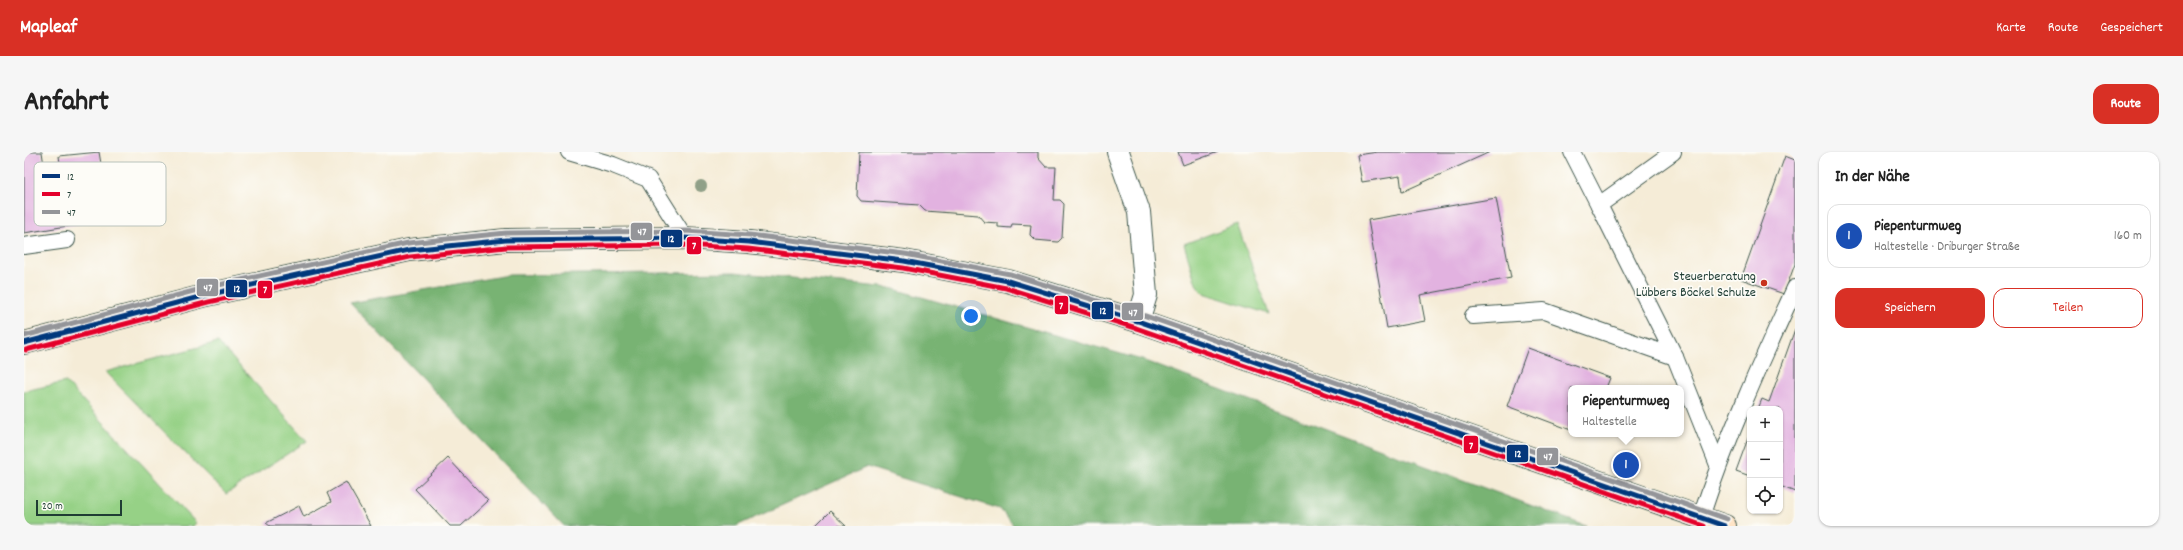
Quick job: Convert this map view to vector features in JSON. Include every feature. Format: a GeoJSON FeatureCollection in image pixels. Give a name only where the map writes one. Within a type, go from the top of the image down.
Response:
{"type":"FeatureCollection","features":[{"type":"Feature","properties":{"kind":"main road"},"geometry":{"type":"LineString","coordinates":[[24,343],[207,294],[409,250],[506,240],[686,238],[749,242],[912,262],[1008,280],[1138,321],[1726,526]]}},
{"type":"Feature","properties":{"kind":"street"},"geometry":{"type":"LineString","coordinates":[[1118,152],[1139,212],[1146,295],[1138,321]]}},
{"type":"Feature","properties":{"kind":"lane"},"geometry":{"type":"LineString","coordinates":[[569,152],[613,164],[648,179],[686,238]]}},
{"type":"Feature","properties":{"kind":"lane"},"geometry":{"type":"LineString","coordinates":[[1572,152],[1675,356],[1718,465]]}},
{"type":"Feature","properties":{"kind":"lane"},"geometry":{"type":"LineString","coordinates":[[1599,205],[1673,152]]}},
{"type":"Feature","properties":{"kind":"lane"},"geometry":{"type":"LineString","coordinates":[[24,246],[67,240]]}},
{"type":"Feature","properties":{"kind":"lane"},"geometry":{"type":"LineString","coordinates":[[1701,517],[1718,465],[1747,392],[1795,288]]}},
{"type":"Feature","properties":{"kind":"lane"},"geometry":{"type":"LineString","coordinates":[[1472,316],[1544,311],[1675,356]]}},
{"type":"Feature","properties":{"kind":"green space"},"geometry":{"type":"Polygon","coordinates":[[[1237,224],[1269,314],[1203,293],[1196,284],[1184,244],[1237,224]]]}},
{"type":"Feature","properties":{"kind":"green space"},"geometry":{"type":"Polygon","coordinates":[[[734,272],[890,288],[1142,360],[1586,526],[1014,526],[1000,509],[867,467],[736,526],[564,526],[350,303],[508,275],[734,272]]]}},
{"type":"Feature","properties":{"kind":"green space"},"geometry":{"type":"Polygon","coordinates":[[[218,342],[307,441],[226,494],[105,372],[218,342]]]}},
{"type":"Feature","properties":{"kind":"green space"},"geometry":{"type":"Polygon","coordinates":[[[66,382],[196,523],[193,526],[24,526],[24,391],[66,382]]]}},
{"type":"Feature","properties":{"kind":"building"},"geometry":{"type":"Polygon","coordinates":[[[24,152],[42,152],[44,162],[34,162],[34,226],[67,226],[24,233],[24,152]]]}},
{"type":"Feature","properties":{"kind":"building"},"geometry":{"type":"Polygon","coordinates":[[[99,152],[101,162],[60,162],[59,156],[99,152]]]}},
{"type":"Feature","properties":{"kind":"building"},"geometry":{"type":"Polygon","coordinates":[[[859,152],[1038,152],[1038,158],[1046,167],[1056,167],[1054,200],[1060,200],[1064,204],[1062,238],[1058,242],[1035,240],[1030,235],[1031,225],[1012,224],[1011,228],[998,227],[998,223],[984,222],[978,215],[925,211],[919,205],[861,201],[857,196],[859,152]]]}},
{"type":"Feature","properties":{"kind":"building"},"geometry":{"type":"Polygon","coordinates":[[[1178,152],[1218,152],[1183,165],[1178,152]]]}},
{"type":"Feature","properties":{"kind":"building"},"geometry":{"type":"Polygon","coordinates":[[[1378,152],[1490,152],[1402,192],[1400,176],[1362,182],[1357,155],[1378,152]]]}},
{"type":"Feature","properties":{"kind":"building"},"geometry":{"type":"Polygon","coordinates":[[[1785,156],[1795,160],[1795,264],[1784,294],[1741,279],[1785,156]]]}},
{"type":"Feature","properties":{"kind":"building"},"geometry":{"type":"Polygon","coordinates":[[[1496,198],[1511,278],[1420,295],[1425,321],[1387,328],[1368,220],[1496,198]]]}},
{"type":"Feature","properties":{"kind":"building"},"geometry":{"type":"Polygon","coordinates":[[[1795,329],[1795,492],[1783,487],[1783,406],[1759,406],[1762,399],[1769,402],[1795,329]]]}},
{"type":"Feature","properties":{"kind":"building"},"geometry":{"type":"Polygon","coordinates":[[[1528,348],[1610,378],[1607,385],[1568,385],[1568,429],[1507,406],[1528,348]]]}},
{"type":"Feature","properties":{"kind":"building"},"geometry":{"type":"Polygon","coordinates":[[[1747,441],[1747,475],[1736,471],[1747,441]]]}},
{"type":"Feature","properties":{"kind":"building"},"geometry":{"type":"Polygon","coordinates":[[[448,458],[488,501],[461,526],[450,526],[415,489],[448,458]]]}},
{"type":"Feature","properties":{"kind":"building"},"geometry":{"type":"Polygon","coordinates":[[[346,482],[371,526],[270,526],[266,523],[299,506],[304,517],[331,502],[327,493],[346,482]]]}},
{"type":"Feature","properties":{"kind":"building"},"geometry":{"type":"Polygon","coordinates":[[[830,511],[846,526],[815,526],[830,511]]]}},
{"type":"Feature","properties":{"kind":"transit line","name":"47"},"geometry":{"type":"LineString","coordinates":[[24,336],[205,288],[408,243],[506,233],[685,231],[750,235],[905,254],[1010,274],[1140,314],[1727,519]]}},
{"type":"Feature","properties":{"kind":"transit line","name":"12"},"geometry":{"type":"LineString","coordinates":[[24,343],[207,295],[409,250],[506,240],[685,238],[749,242],[904,261],[1008,281],[1138,321],[1725,526]]}},
{"type":"Feature","properties":{"kind":"transit line","name":"7"},"geometry":{"type":"LineString","coordinates":[[26,350],[209,302],[410,257],[506,247],[685,245],[748,249],[903,268],[1006,288],[1136,328],[1704,526]]}},
{"type":"Feature","properties":{"kind":"place","name":"Steuerberatung Lübbers Böckel Schulze"},"geometry":{"type":"Point","coordinates":[1764,283]}},
{"type":"Feature","properties":{"kind":"place","name":"Piepenturmweg"},"geometry":{"type":"Point","coordinates":[1626,465]}}]}
